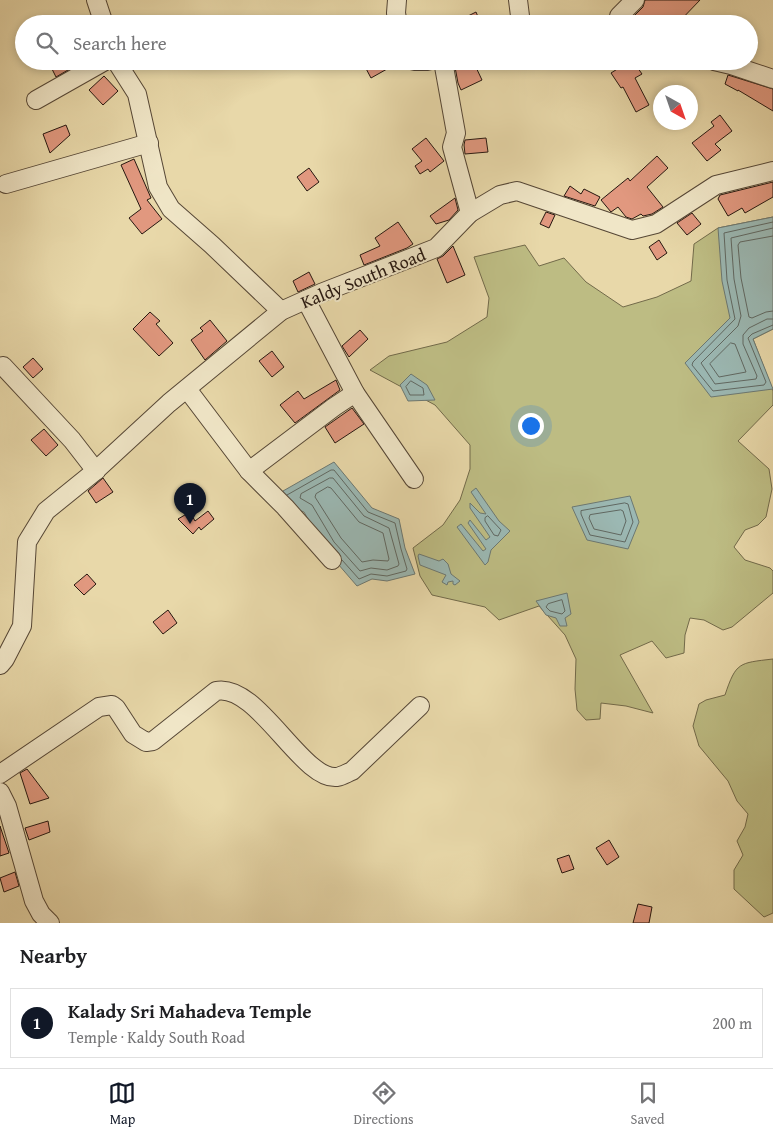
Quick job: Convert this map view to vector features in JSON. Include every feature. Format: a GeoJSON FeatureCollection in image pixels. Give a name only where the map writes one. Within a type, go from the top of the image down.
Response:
{"type":"FeatureCollection","features":[{"type":"Feature","properties":{"kind":"street"},"geometry":{"type":"LineString","coordinates":[[96,0],[101,15]]}},
{"type":"Feature","properties":{"kind":"street"},"geometry":{"type":"LineString","coordinates":[[396,15],[397,0]]}},
{"type":"Feature","properties":{"kind":"street"},"geometry":{"type":"LineString","coordinates":[[518,0],[520,15]]}},
{"type":"Feature","properties":{"kind":"street"},"geometry":{"type":"LineString","coordinates":[[620,15],[635,0]]}},
{"type":"Feature","properties":{"kind":"street"},"geometry":{"type":"LineString","coordinates":[[36,100],[89,70]]}},
{"type":"Feature","properties":{"kind":"street"},"geometry":{"type":"LineString","coordinates":[[122,70],[137,94],[158,187],[171,209],[281,311]]}},
{"type":"Feature","properties":{"kind":"street"},"geometry":{"type":"LineString","coordinates":[[444,70],[456,133],[452,147],[470,213]]}},
{"type":"Feature","properties":{"kind":"street"},"geometry":{"type":"LineString","coordinates":[[746,70],[773,79]]}},
{"type":"Feature","properties":{"kind":"street"},"geometry":{"type":"LineString","coordinates":[[6,184],[149,143]]}},
{"type":"Feature","properties":{"kind":"street","name":"Kaldy South Road"},"geometry":{"type":"LineString","coordinates":[[0,665],[22,626],[27,542],[46,510],[96,471],[186,389],[281,311],[436,248],[470,213],[500,195],[517,192],[632,230],[656,224],[716,185],[773,171]]}},
{"type":"Feature","properties":{"kind":"street"},"geometry":{"type":"LineString","coordinates":[[306,300],[356,393],[414,479]]}},
{"type":"Feature","properties":{"kind":"street"},"geometry":{"type":"LineString","coordinates":[[3,366],[72,440],[96,471]]}},
{"type":"Feature","properties":{"kind":"street"},"geometry":{"type":"LineString","coordinates":[[186,389],[249,471],[285,507],[332,560]]}},
{"type":"Feature","properties":{"kind":"street"},"geometry":{"type":"LineString","coordinates":[[249,471],[334,407],[356,393]]}},
{"type":"Feature","properties":{"kind":"street"},"geometry":{"type":"LineString","coordinates":[[0,774],[100,706],[112,705],[133,734],[146,742],[153,741],[216,691],[225,689],[238,694],[253,706],[310,764],[326,775],[337,777],[352,771],[420,706]]}},
{"type":"Feature","properties":{"kind":"street"},"geometry":{"type":"LineString","coordinates":[[0,792],[7,806],[34,901],[50,923]]}},
{"type":"Feature","properties":{"kind":"shaded area"},"geometry":{"type":"Polygon","coordinates":[[[773,217],[773,329],[753,339],[773,391],[773,405],[738,441],[769,469],[772,489],[766,517],[758,525],[745,530],[734,547],[745,560],[770,568],[773,571],[773,593],[732,627],[723,630],[704,620],[690,618],[685,635],[684,653],[666,658],[652,641],[620,655],[653,713],[626,706],[601,703],[600,719],[586,720],[577,710],[575,689],[576,659],[565,635],[539,606],[499,620],[485,607],[432,595],[420,576],[413,548],[443,525],[460,500],[470,469],[470,445],[435,405],[370,370],[389,356],[447,342],[487,317],[489,298],[474,257],[525,245],[539,266],[564,258],[586,282],[623,307],[657,297],[691,281],[694,244],[718,228],[773,217]]]}},
{"type":"Feature","properties":{"kind":"shaded area"},"geometry":{"type":"Polygon","coordinates":[[[773,659],[773,913],[764,917],[734,889],[734,870],[743,855],[737,841],[745,827],[748,814],[737,801],[728,781],[699,746],[693,726],[699,704],[725,695],[732,676],[740,666],[746,663],[773,659]]]}},
{"type":"Feature","properties":{"kind":"water"},"geometry":{"type":"Polygon","coordinates":[[[773,217],[773,329],[753,339],[773,389],[711,397],[685,363],[730,318],[722,281],[718,228],[773,217]]]}},
{"type":"Feature","properties":{"kind":"water"},"geometry":{"type":"Polygon","coordinates":[[[411,374],[427,385],[435,400],[408,401],[400,385],[411,374]]]}},
{"type":"Feature","properties":{"kind":"water"},"geometry":{"type":"Polygon","coordinates":[[[334,462],[372,508],[399,519],[405,548],[415,574],[387,581],[372,579],[357,586],[325,549],[304,512],[278,502],[283,491],[334,462]]]}},
{"type":"Feature","properties":{"kind":"water"},"geometry":{"type":"Polygon","coordinates":[[[476,488],[499,521],[510,531],[491,550],[488,562],[485,565],[457,527],[461,524],[483,551],[486,549],[468,523],[470,520],[486,540],[490,537],[470,508],[470,503],[480,513],[486,514],[471,492],[476,488]]]}},
{"type":"Feature","properties":{"kind":"water"},"geometry":{"type":"Polygon","coordinates":[[[630,496],[639,522],[628,549],[587,540],[572,507],[630,496]]]}},
{"type":"Feature","properties":{"kind":"water"},"geometry":{"type":"Polygon","coordinates":[[[419,554],[439,561],[443,559],[448,564],[451,574],[460,581],[455,585],[453,581],[448,582],[447,585],[442,582],[446,575],[420,565],[419,554]]]}},
{"type":"Feature","properties":{"kind":"water"},"geometry":{"type":"Polygon","coordinates":[[[567,593],[571,614],[565,618],[567,626],[560,626],[556,618],[546,615],[536,601],[567,593]]]}},
{"type":"Feature","properties":{"kind":"building"},"geometry":{"type":"Polygon","coordinates":[[[645,0],[700,0],[686,15],[635,15],[643,7],[645,0]]]}},
{"type":"Feature","properties":{"kind":"building"},"geometry":{"type":"Polygon","coordinates":[[[52,70],[68,70],[56,77],[52,70]]]}},
{"type":"Feature","properties":{"kind":"building"},"geometry":{"type":"Polygon","coordinates":[[[367,70],[385,70],[371,78],[367,70]]]}},
{"type":"Feature","properties":{"kind":"building"},"geometry":{"type":"Polygon","coordinates":[[[456,70],[477,70],[482,80],[461,90],[456,70]]]}},
{"type":"Feature","properties":{"kind":"building"},"geometry":{"type":"Polygon","coordinates":[[[616,70],[639,70],[642,74],[635,78],[649,105],[636,112],[623,87],[621,88],[611,73],[616,70]]]}},
{"type":"Feature","properties":{"kind":"building"},"geometry":{"type":"Polygon","coordinates":[[[728,75],[773,89],[773,111],[725,84],[728,75]]]}},
{"type":"Feature","properties":{"kind":"building"},"geometry":{"type":"Polygon","coordinates":[[[104,76],[118,91],[103,105],[89,90],[104,76]]]}},
{"type":"Feature","properties":{"kind":"building"},"geometry":{"type":"Polygon","coordinates":[[[720,115],[732,131],[715,144],[721,150],[707,161],[692,143],[714,126],[711,122],[720,115]]]}},
{"type":"Feature","properties":{"kind":"building"},"geometry":{"type":"Polygon","coordinates":[[[66,125],[70,135],[50,153],[43,134],[66,125]]]}},
{"type":"Feature","properties":{"kind":"building"},"geometry":{"type":"Polygon","coordinates":[[[426,138],[444,161],[430,172],[428,169],[420,174],[415,166],[422,161],[412,149],[426,138]]]}},
{"type":"Feature","properties":{"kind":"building"},"geometry":{"type":"Polygon","coordinates":[[[486,138],[488,152],[465,154],[465,140],[486,138]]]}},
{"type":"Feature","properties":{"kind":"building"},"geometry":{"type":"Polygon","coordinates":[[[657,156],[668,168],[647,187],[663,207],[652,214],[643,216],[641,214],[632,219],[626,217],[618,207],[611,212],[601,200],[628,178],[630,181],[657,156]]]}},
{"type":"Feature","properties":{"kind":"building"},"geometry":{"type":"Polygon","coordinates":[[[134,159],[151,198],[147,200],[162,219],[142,234],[129,218],[141,209],[121,165],[134,159]]]}},
{"type":"Feature","properties":{"kind":"building"},"geometry":{"type":"Polygon","coordinates":[[[309,168],[319,182],[307,191],[297,177],[309,168]]]}},
{"type":"Feature","properties":{"kind":"building"},"geometry":{"type":"Polygon","coordinates":[[[773,182],[773,197],[745,213],[742,208],[728,216],[718,199],[720,195],[773,182]]]}},
{"type":"Feature","properties":{"kind":"building"},"geometry":{"type":"Polygon","coordinates":[[[570,186],[581,194],[584,189],[600,197],[595,206],[564,196],[570,186]]]}},
{"type":"Feature","properties":{"kind":"building"},"geometry":{"type":"Polygon","coordinates":[[[455,198],[458,210],[449,220],[436,224],[430,216],[455,198]]]}},
{"type":"Feature","properties":{"kind":"building"},"geometry":{"type":"Polygon","coordinates":[[[546,212],[555,215],[549,228],[540,224],[546,212]]]}},
{"type":"Feature","properties":{"kind":"building"},"geometry":{"type":"Polygon","coordinates":[[[692,213],[701,224],[687,235],[677,223],[692,213]]]}},
{"type":"Feature","properties":{"kind":"building"},"geometry":{"type":"Polygon","coordinates":[[[398,222],[413,244],[364,265],[360,255],[380,246],[375,238],[398,222]]]}},
{"type":"Feature","properties":{"kind":"building"},"geometry":{"type":"Polygon","coordinates":[[[659,240],[667,253],[657,260],[649,247],[659,240]]]}},
{"type":"Feature","properties":{"kind":"building"},"geometry":{"type":"Polygon","coordinates":[[[453,246],[465,275],[447,283],[437,259],[453,246]]]}},
{"type":"Feature","properties":{"kind":"building"},"geometry":{"type":"Polygon","coordinates":[[[309,272],[315,284],[298,292],[293,281],[309,272]]]}},
{"type":"Feature","properties":{"kind":"building"},"geometry":{"type":"Polygon","coordinates":[[[150,312],[160,321],[156,324],[173,343],[159,356],[133,329],[150,312]]]}},
{"type":"Feature","properties":{"kind":"building"},"geometry":{"type":"Polygon","coordinates":[[[210,320],[227,341],[205,360],[191,340],[203,331],[200,328],[210,320]]]}},
{"type":"Feature","properties":{"kind":"building"},"geometry":{"type":"Polygon","coordinates":[[[360,330],[368,339],[349,357],[342,346],[360,330]]]}},
{"type":"Feature","properties":{"kind":"building"},"geometry":{"type":"Polygon","coordinates":[[[272,351],[284,367],[272,377],[259,361],[272,351]]]}},
{"type":"Feature","properties":{"kind":"building"},"geometry":{"type":"Polygon","coordinates":[[[33,358],[43,369],[33,378],[23,367],[33,358]]]}},
{"type":"Feature","properties":{"kind":"building"},"geometry":{"type":"Polygon","coordinates":[[[336,380],[340,390],[295,423],[280,405],[298,391],[304,399],[336,380]]]}},
{"type":"Feature","properties":{"kind":"building"},"geometry":{"type":"Polygon","coordinates":[[[352,408],[364,424],[335,443],[325,427],[352,408]]]}},
{"type":"Feature","properties":{"kind":"building"},"geometry":{"type":"Polygon","coordinates":[[[44,429],[58,445],[46,456],[31,440],[44,429]]]}},
{"type":"Feature","properties":{"kind":"building"},"geometry":{"type":"Polygon","coordinates":[[[103,478],[113,492],[96,503],[88,491],[103,478]]]}},
{"type":"Feature","properties":{"kind":"building"},"geometry":{"type":"Polygon","coordinates":[[[208,511],[214,519],[201,530],[199,527],[193,534],[178,519],[190,512],[195,521],[208,511]]]}},
{"type":"Feature","properties":{"kind":"building"},"geometry":{"type":"Polygon","coordinates":[[[87,574],[96,584],[84,595],[74,585],[87,574]]]}},
{"type":"Feature","properties":{"kind":"building"},"geometry":{"type":"Polygon","coordinates":[[[168,610],[177,623],[163,634],[153,622],[168,610]]]}},
{"type":"Feature","properties":{"kind":"building"},"geometry":{"type":"Polygon","coordinates":[[[27,769],[49,798],[30,804],[20,773],[27,769]]]}},
{"type":"Feature","properties":{"kind":"building"},"geometry":{"type":"Polygon","coordinates":[[[48,821],[50,832],[29,840],[25,828],[48,821]]]}},
{"type":"Feature","properties":{"kind":"building"},"geometry":{"type":"Polygon","coordinates":[[[0,826],[9,853],[0,856],[0,826]]]}},
{"type":"Feature","properties":{"kind":"building"},"geometry":{"type":"Polygon","coordinates":[[[609,840],[619,857],[607,865],[596,848],[609,840]]]}},
{"type":"Feature","properties":{"kind":"building"},"geometry":{"type":"Polygon","coordinates":[[[569,855],[574,869],[562,873],[557,859],[569,855]]]}},
{"type":"Feature","properties":{"kind":"building"},"geometry":{"type":"Polygon","coordinates":[[[15,872],[19,886],[4,892],[0,878],[15,872]]]}},
{"type":"Feature","properties":{"kind":"building"},"geometry":{"type":"Polygon","coordinates":[[[638,904],[652,907],[649,923],[633,923],[638,904]]]}},
{"type":"Feature","properties":{"kind":"place","name":"Kalady Sri Mahadeva Temple"},"geometry":{"type":"Point","coordinates":[190,524]}}]}
